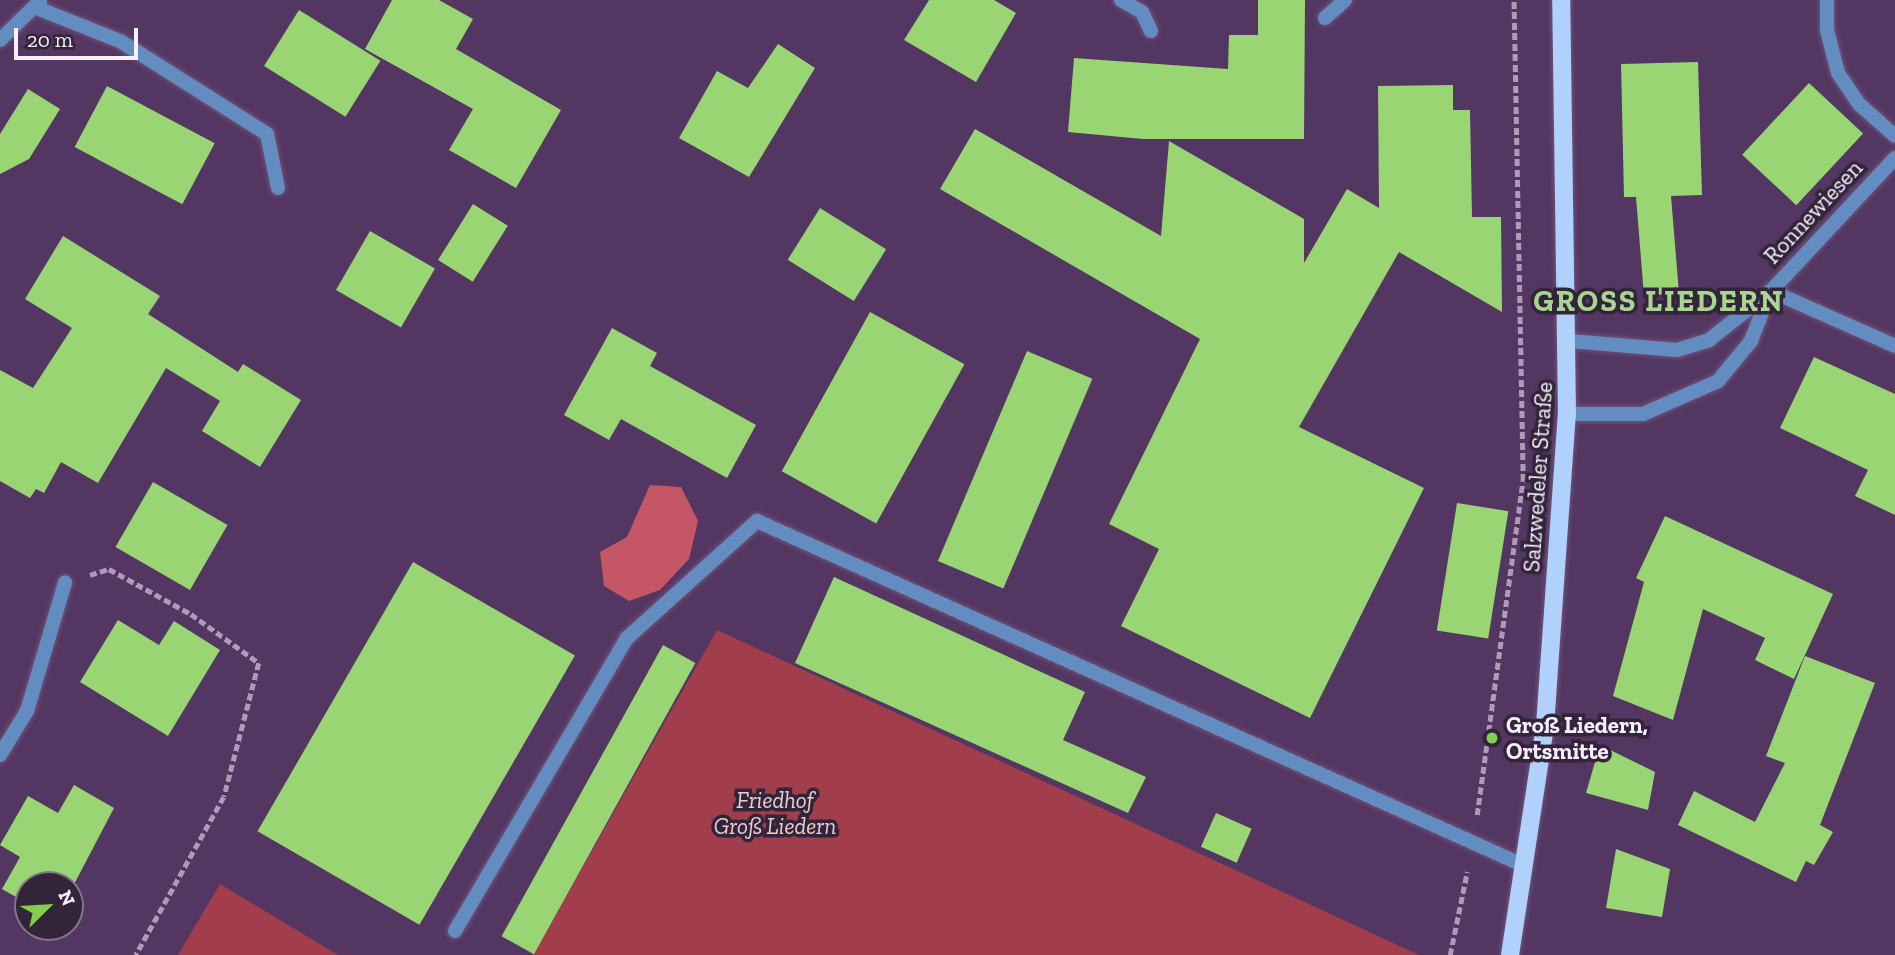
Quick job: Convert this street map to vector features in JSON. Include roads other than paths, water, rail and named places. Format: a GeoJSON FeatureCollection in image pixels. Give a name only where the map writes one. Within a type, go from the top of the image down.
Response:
{"type":"FeatureCollection","features":[{"type":"Feature","properties":{"kind":"main road","name":"Salzwedeler Straße"},"geometry":{"type":"LineString","coordinates":[[1510,955],[1545,726],[1567,414],[1570,341],[1561,0]]}},
{"type":"Feature","properties":{"kind":"street"},"geometry":{"type":"LineString","coordinates":[[1121,0],[1142,12],[1151,31]]}},
{"type":"Feature","properties":{"kind":"street"},"geometry":{"type":"LineString","coordinates":[[1325,18],[1345,0]]}},
{"type":"Feature","properties":{"kind":"street"},"geometry":{"type":"LineString","coordinates":[[1827,0],[1827,30],[1838,73],[1858,104],[1895,136]]}},
{"type":"Feature","properties":{"kind":"street"},"geometry":{"type":"LineString","coordinates":[[0,40],[39,4],[120,41],[267,134],[278,188]]}},
{"type":"Feature","properties":{"kind":"street","name":"Ronnewiesen"},"geometry":{"type":"LineString","coordinates":[[1570,341],[1677,350],[1709,340],[1771,291],[1895,158]]}},
{"type":"Feature","properties":{"kind":"street"},"geometry":{"type":"LineString","coordinates":[[1567,414],[1643,414],[1718,381],[1751,341],[1771,291],[1895,346]]}},
{"type":"Feature","properties":{"kind":"street"},"geometry":{"type":"LineString","coordinates":[[455,931],[627,638],[757,522],[1525,866]]}},
{"type":"Feature","properties":{"kind":"street"},"geometry":{"type":"LineString","coordinates":[[0,755],[27,711],[65,583]]}},
{"type":"Feature","properties":{"kind":"place","name":"Groß Liedern, Ortsmitte"},"geometry":{"type":"Point","coordinates":[1492,738]}},
{"type":"Feature","properties":{"kind":"district","name":"GROSS LIEDERN"},"geometry":{"type":"Point","coordinates":[1659,301]}},
{"type":"Feature","properties":{"kind":"park label","name":"Friedhof Groß Liedern"},"geometry":{"type":"Point","coordinates":[775,813]}}]}
